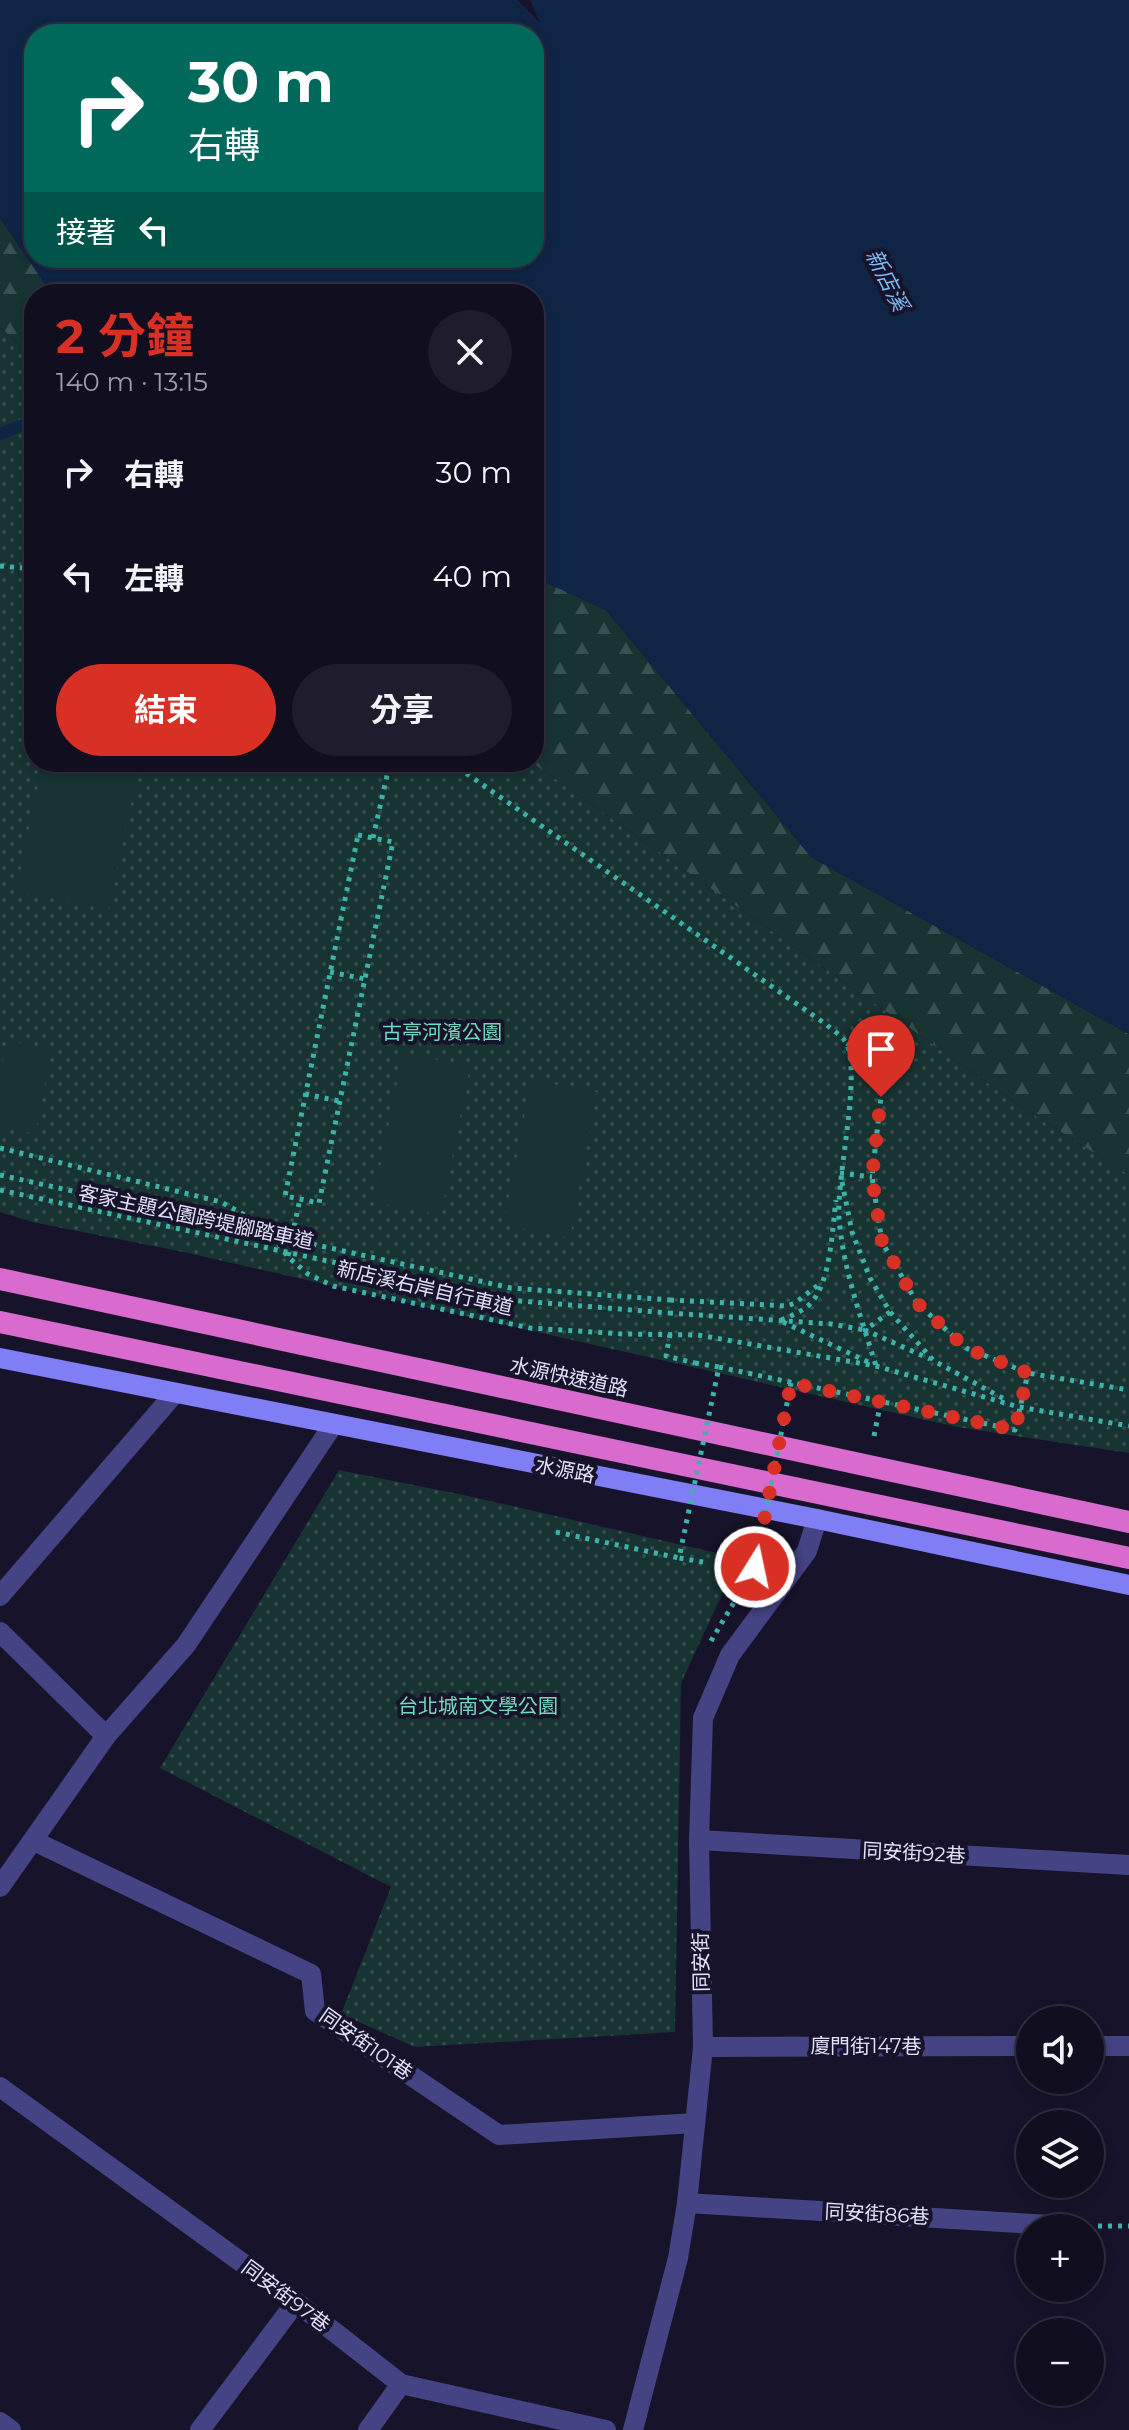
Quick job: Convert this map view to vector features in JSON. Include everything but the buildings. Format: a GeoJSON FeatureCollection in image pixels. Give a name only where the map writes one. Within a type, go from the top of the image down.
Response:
{"type":"FeatureCollection","features":[{"type":"Feature","properties":{"kind":"highway","name":"水源快速道路"},"geometry":{"type":"LineString","coordinates":[[0,1279],[1129,1522]]}},
{"type":"Feature","properties":{"kind":"highway"},"geometry":{"type":"LineString","coordinates":[[0,1322],[1129,1558]]}},
{"type":"Feature","properties":{"kind":"main road","name":"水源路"},"geometry":{"type":"LineString","coordinates":[[0,1358],[817,1519],[1129,1585]]}},
{"type":"Feature","properties":{"kind":"street"},"geometry":{"type":"LineString","coordinates":[[0,1596],[175,1393]]}},
{"type":"Feature","properties":{"kind":"street"},"geometry":{"type":"LineString","coordinates":[[0,1887],[106,1736],[186,1645],[333,1425]]}},
{"type":"Feature","properties":{"kind":"street","name":"同安街"},"geometry":{"type":"LineString","coordinates":[[633,2430],[678,2258],[687,2203],[703,2047],[699,1840],[703,1718],[730,1655],[807,1551],[817,1519]]}},
{"type":"Feature","properties":{"kind":"street"},"geometry":{"type":"LineString","coordinates":[[0,1632],[106,1736]]}},
{"type":"Feature","properties":{"kind":"street","name":"同安街92巷"},"geometry":{"type":"LineString","coordinates":[[699,1840],[1129,1865]]}},
{"type":"Feature","properties":{"kind":"street","name":"同安街101巷"},"geometry":{"type":"LineString","coordinates":[[34,1841],[311,1974],[315,2011],[499,2135],[695,2123]]}},
{"type":"Feature","properties":{"kind":"street","name":"廈門街147巷"},"geometry":{"type":"LineString","coordinates":[[703,2047],[1016,2046]]}},
{"type":"Feature","properties":{"kind":"street"},"geometry":{"type":"LineString","coordinates":[[1104,2046],[1129,2046]]}},
{"type":"Feature","properties":{"kind":"street","name":"同安街97巷"},"geometry":{"type":"LineString","coordinates":[[0,2087],[296,2302],[401,2384],[606,2430]]}},
{"type":"Feature","properties":{"kind":"street","name":"同安街86巷"},"geometry":{"type":"LineString","coordinates":[[687,2203],[1016,2223]]}},
{"type":"Feature","properties":{"kind":"street"},"geometry":{"type":"LineString","coordinates":[[200,2430],[296,2302]]}},
{"type":"Feature","properties":{"kind":"street"},"geometry":{"type":"LineString","coordinates":[[368,2430],[401,2384]]}},
{"type":"Feature","properties":{"kind":"street"},"geometry":{"type":"LineString","coordinates":[[0,2422],[11,2430]]}},
{"type":"Feature","properties":{"kind":"path"},"geometry":{"type":"LineString","coordinates":[[0,566],[24,568]]}},
{"type":"Feature","properties":{"kind":"path"},"geometry":{"type":"LineString","coordinates":[[373,838],[388,772]]}},
{"type":"Feature","properties":{"kind":"path"},"geometry":{"type":"LineString","coordinates":[[464,772],[827,1025],[873,1064],[881,1097],[872,1177],[882,1242],[917,1303],[966,1348],[1028,1373],[1129,1390]]}},
{"type":"Feature","properties":{"kind":"path"},"geometry":{"type":"LineString","coordinates":[[358,835],[393,842],[319,1203],[285,1196],[330,972],[358,835]]}},
{"type":"Feature","properties":{"kind":"path"},"geometry":{"type":"LineString","coordinates":[[330,972],[365,979]]}},
{"type":"Feature","properties":{"kind":"path"},"geometry":{"type":"LineString","coordinates":[[780,1321],[811,1303],[824,1281],[851,1094],[851,1067],[846,1042]]}},
{"type":"Feature","properties":{"kind":"path"},"geometry":{"type":"LineString","coordinates":[[305,1094],[340,1101]]}},
{"type":"Feature","properties":{"kind":"path","name":"新店溪右岸自行車道"},"geometry":{"type":"LineString","coordinates":[[0,1148],[221,1202],[265,1226],[288,1257],[308,1274],[333,1286],[530,1328],[698,1335],[876,1366],[1019,1407],[1129,1426]]}},
{"type":"Feature","properties":{"kind":"path"},"geometry":{"type":"LineString","coordinates":[[840,1173],[872,1177]]}},
{"type":"Feature","properties":{"kind":"path"},"geometry":{"type":"LineString","coordinates":[[840,1173],[852,1232],[870,1278],[890,1312],[934,1361]]}},
{"type":"Feature","properties":{"kind":"path"},"geometry":{"type":"LineString","coordinates":[[840,1173],[842,1248],[876,1366]]}},
{"type":"Feature","properties":{"kind":"path"},"geometry":{"type":"LineString","coordinates":[[0,1175],[511,1288],[787,1306],[824,1281]]}},
{"type":"Feature","properties":{"kind":"path","name":"客家主題公園跨堤腳踏車道"},"geometry":{"type":"LineString","coordinates":[[0,1190],[508,1300],[831,1324],[865,1330],[934,1361],[1019,1407]]}},
{"type":"Feature","properties":{"kind":"path"},"geometry":{"type":"LineString","coordinates":[[288,1257],[300,1199]]}},
{"type":"Feature","properties":{"kind":"path"},"geometry":{"type":"LineString","coordinates":[[865,1330],[890,1312]]}},
{"type":"Feature","properties":{"kind":"path"},"geometry":{"type":"LineString","coordinates":[[780,1321],[876,1366]]}},
{"type":"Feature","properties":{"kind":"path"},"geometry":{"type":"LineString","coordinates":[[670,1334],[666,1356],[1015,1430],[1028,1373]]}},
{"type":"Feature","properties":{"kind":"path"},"geometry":{"type":"LineString","coordinates":[[679,1558],[719,1367]]}},
{"type":"Feature","properties":{"kind":"path"},"geometry":{"type":"LineString","coordinates":[[711,1641],[755,1567],[791,1383]]}},
{"type":"Feature","properties":{"kind":"path"},"geometry":{"type":"LineString","coordinates":[[556,1532],[703,1562]]}},
{"type":"Feature","properties":{"kind":"green space"},"geometry":{"type":"Polygon","coordinates":[[[0,218],[24,253],[24,268],[34,268],[45,284],[24,284],[24,350],[0,327],[0,218]]]}},
{"type":"Feature","properties":{"kind":"green space","name":"古亭河濱公園"},"geometry":{"type":"Polygon","coordinates":[[[0,327],[24,350],[24,772],[544,771],[1026,1110],[1129,1175],[1129,1453],[957,1427],[183,1252],[32,1222],[0,1212],[0,327]]]}},
{"type":"Feature","properties":{"kind":"green space"},"geometry":{"type":"Polygon","coordinates":[[[544,582],[606,610],[811,857],[1129,1034],[1129,1175],[1026,1110],[544,771],[544,582]]]}},
{"type":"Feature","properties":{"kind":"green space"},"geometry":{"type":"Polygon","coordinates":[[[41,772],[137,772],[109,910],[16,891],[41,772]]]}},
{"type":"Feature","properties":{"kind":"green space"},"geometry":{"type":"Polygon","coordinates":[[[7,1040],[52,1050],[35,1134],[0,1127],[0,1076],[7,1040]]]}},
{"type":"Feature","properties":{"kind":"green space"},"geometry":{"type":"Polygon","coordinates":[[[403,1053],[470,1066],[441,1215],[373,1202],[403,1053]]]}},
{"type":"Feature","properties":{"kind":"green space"},"geometry":{"type":"Polygon","coordinates":[[[531,1080],[597,1092],[570,1238],[504,1225],[531,1080]]]}},
{"type":"Feature","properties":{"kind":"green space","name":"台北城南文學公園"},"geometry":{"type":"Polygon","coordinates":[[[339,1470],[464,1495],[739,1558],[681,1683],[675,2032],[415,2047],[341,2014],[391,1887],[160,1768],[339,1470]]]}},
{"type":"Feature","properties":{"kind":"water","name":"新店溪"},"geometry":{"type":"Polygon","coordinates":[[[0,0],[518,0],[540,23],[530,0],[1129,0],[1129,1034],[811,857],[606,610],[544,582],[544,284],[45,284],[34,268],[544,268],[544,24],[24,24],[24,253],[0,218],[0,0]]]}},
{"type":"Feature","properties":{"kind":"waterway"},"geometry":{"type":"LineString","coordinates":[[0,434],[24,424]]}},
{"type":"Feature","properties":{"kind":"route"},"geometry":{"type":"LineString","coordinates":[[755,1567],[791,1383],[1015,1430],[1028,1373],[966,1348],[917,1303],[882,1242],[872,1177],[881,1097]]}}]}
